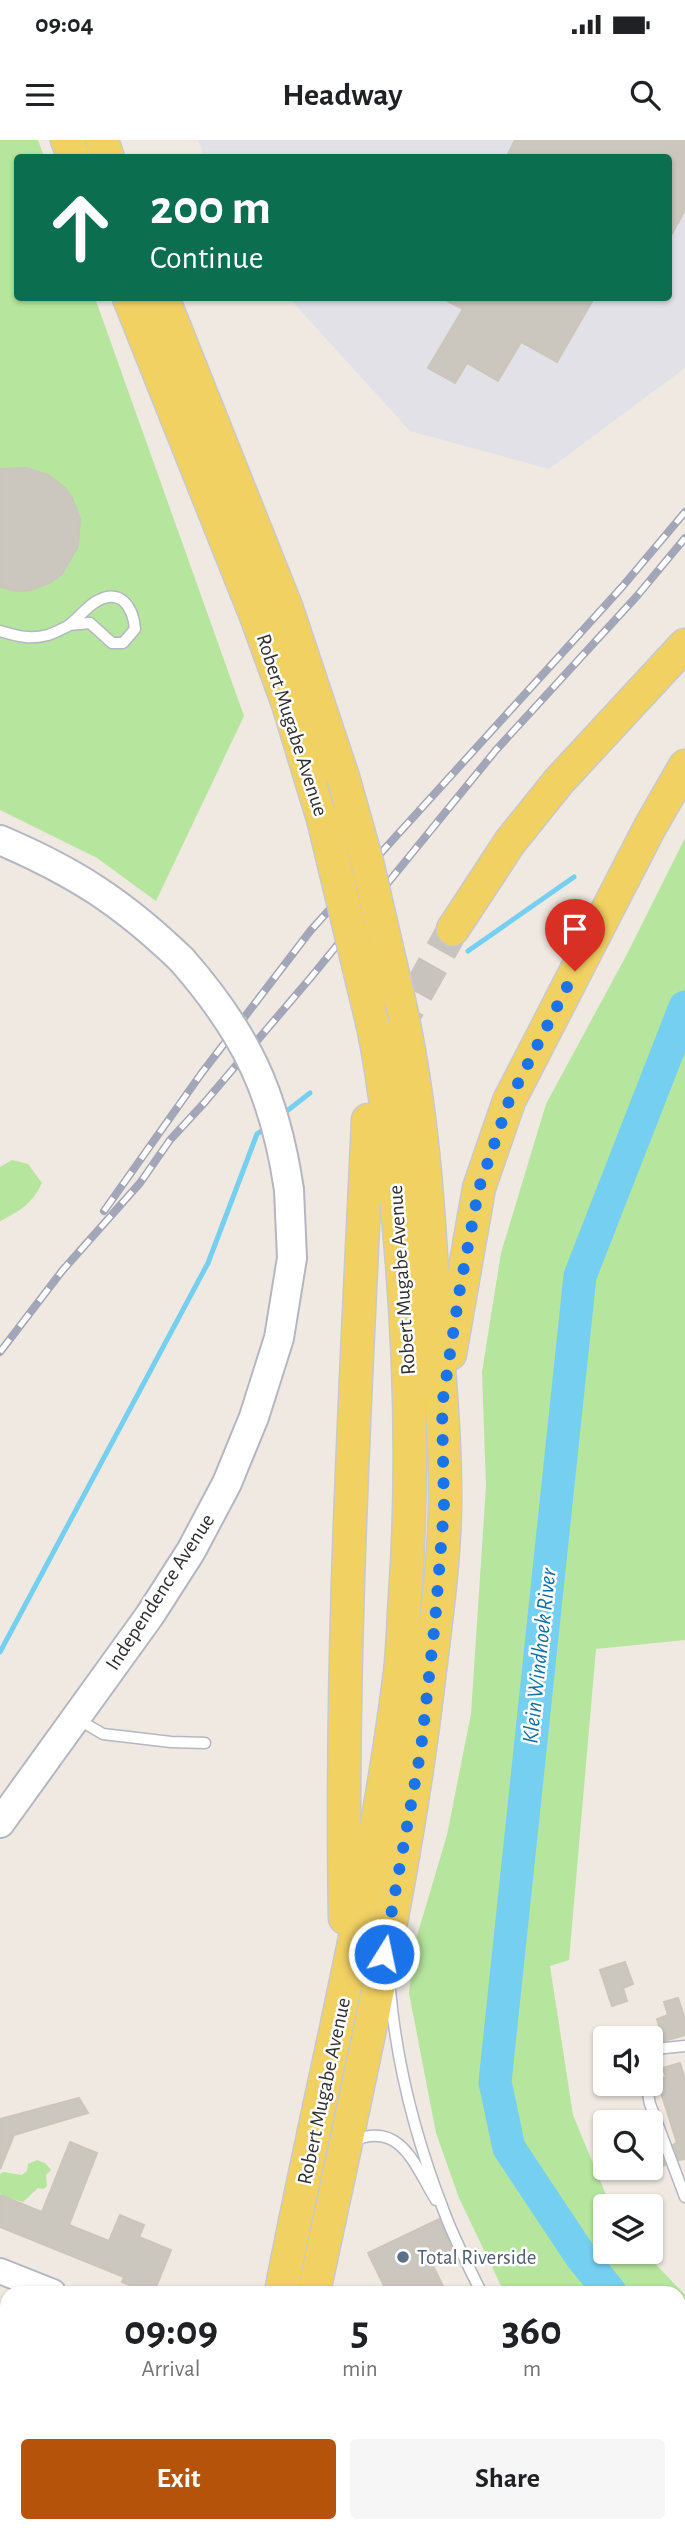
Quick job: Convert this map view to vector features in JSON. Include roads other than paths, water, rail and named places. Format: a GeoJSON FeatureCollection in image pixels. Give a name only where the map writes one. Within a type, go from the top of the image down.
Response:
{"type":"FeatureCollection","features":[{"type":"Feature","properties":{"kind":"main road","name":"Robert Mugabe Avenue"},"geometry":{"type":"LineString","coordinates":[[130,301],[247,591],[288,704],[323,819],[382,1069],[404,1279],[412,1457],[400,1675],[347,1982],[277,2286]]}},
{"type":"Feature","properties":{"kind":"main road","name":"Robert Mugabe Avenue"},"geometry":{"type":"LineString","coordinates":[[164,301],[287,609],[343,778],[367,862],[406,1031],[422,1144],[442,1406],[444,1508],[435,1622],[414,1797],[316,2286]]}},
{"type":"Feature","properties":{"kind":"main road"},"geometry":{"type":"LineString","coordinates":[[453,929],[510,842],[559,781],[685,645]]}},
{"type":"Feature","properties":{"kind":"main road"},"geometry":{"type":"LineString","coordinates":[[442,1406],[479,1188],[509,1101],[650,827],[685,766]]}},
{"type":"Feature","properties":{"kind":"main road","name":"Independence Avenue"},"geometry":{"type":"LineString","coordinates":[[0,840],[42,858],[108,896],[150,929],[182,960],[227,1014],[251,1059],[275,1117],[289,1191],[292,1258],[284,1312],[272,1363],[254,1417],[227,1483],[191,1551],[150,1615],[0,1823]]}},
{"type":"Feature","properties":{"kind":"main road"},"geometry":{"type":"LineString","coordinates":[[347,1982],[343,1818],[349,1528],[368,1120]]}},
{"type":"Feature","properties":{"kind":"street"},"geometry":{"type":"LineString","coordinates":[[0,2271],[38,2286]]}},
{"type":"Feature","properties":{"kind":"lane"},"geometry":{"type":"LineString","coordinates":[[0,631],[28,639],[48,635],[69,625],[96,602],[109,596],[122,598],[129,606],[135,629],[122,643],[112,643],[90,623],[69,625]]}},
{"type":"Feature","properties":{"kind":"lane"},"geometry":{"type":"LineString","coordinates":[[76,1718],[103,1734],[205,1743]]}},
{"type":"Feature","properties":{"kind":"lane"},"geometry":{"type":"LineString","coordinates":[[386,1945],[394,2032],[413,2119],[445,2216]]}},
{"type":"Feature","properties":{"kind":"lane"},"geometry":{"type":"LineString","coordinates":[[663,2048],[685,2046]]}},
{"type":"Feature","properties":{"kind":"lane"},"geometry":{"type":"LineString","coordinates":[[648,2096],[685,2197]]}},
{"type":"Feature","properties":{"kind":"lane"},"geometry":{"type":"LineString","coordinates":[[346,2144],[366,2136],[389,2136],[403,2147],[445,2216],[478,2286]]}},
{"type":"Feature","properties":{"kind":"waterway"},"geometry":{"type":"LineString","coordinates":[[468,951],[574,877]]}},
{"type":"Feature","properties":{"kind":"waterway","name":"Klein Windhoek River"},"geometry":{"type":"LineString","coordinates":[[605,2286],[580,2255],[509,2148],[495,2082],[580,1276],[685,1007]]}},
{"type":"Feature","properties":{"kind":"waterway"},"geometry":{"type":"LineString","coordinates":[[283,1114],[310,1093]]}},
{"type":"Feature","properties":{"kind":"waterway"},"geometry":{"type":"LineString","coordinates":[[0,1652],[208,1263],[257,1134],[267,1127]]}},
{"type":"Feature","properties":{"kind":"tunnel"},"geometry":{"type":"LineString","coordinates":[[394,1035],[453,929]]}},
{"type":"Feature","properties":{"kind":"railway"},"geometry":{"type":"LineString","coordinates":[[104,1211],[201,1074],[311,930],[622,587],[685,512]]}},
{"type":"Feature","properties":{"kind":"railway"},"geometry":{"type":"LineString","coordinates":[[0,1352],[62,1271],[140,1183],[170,1140],[312,976],[496,750],[637,596],[685,538]]}},
{"type":"Feature","properties":{"kind":"place","name":"Total Riverside"},"geometry":{"type":"Point","coordinates":[403,2257]}}]}
